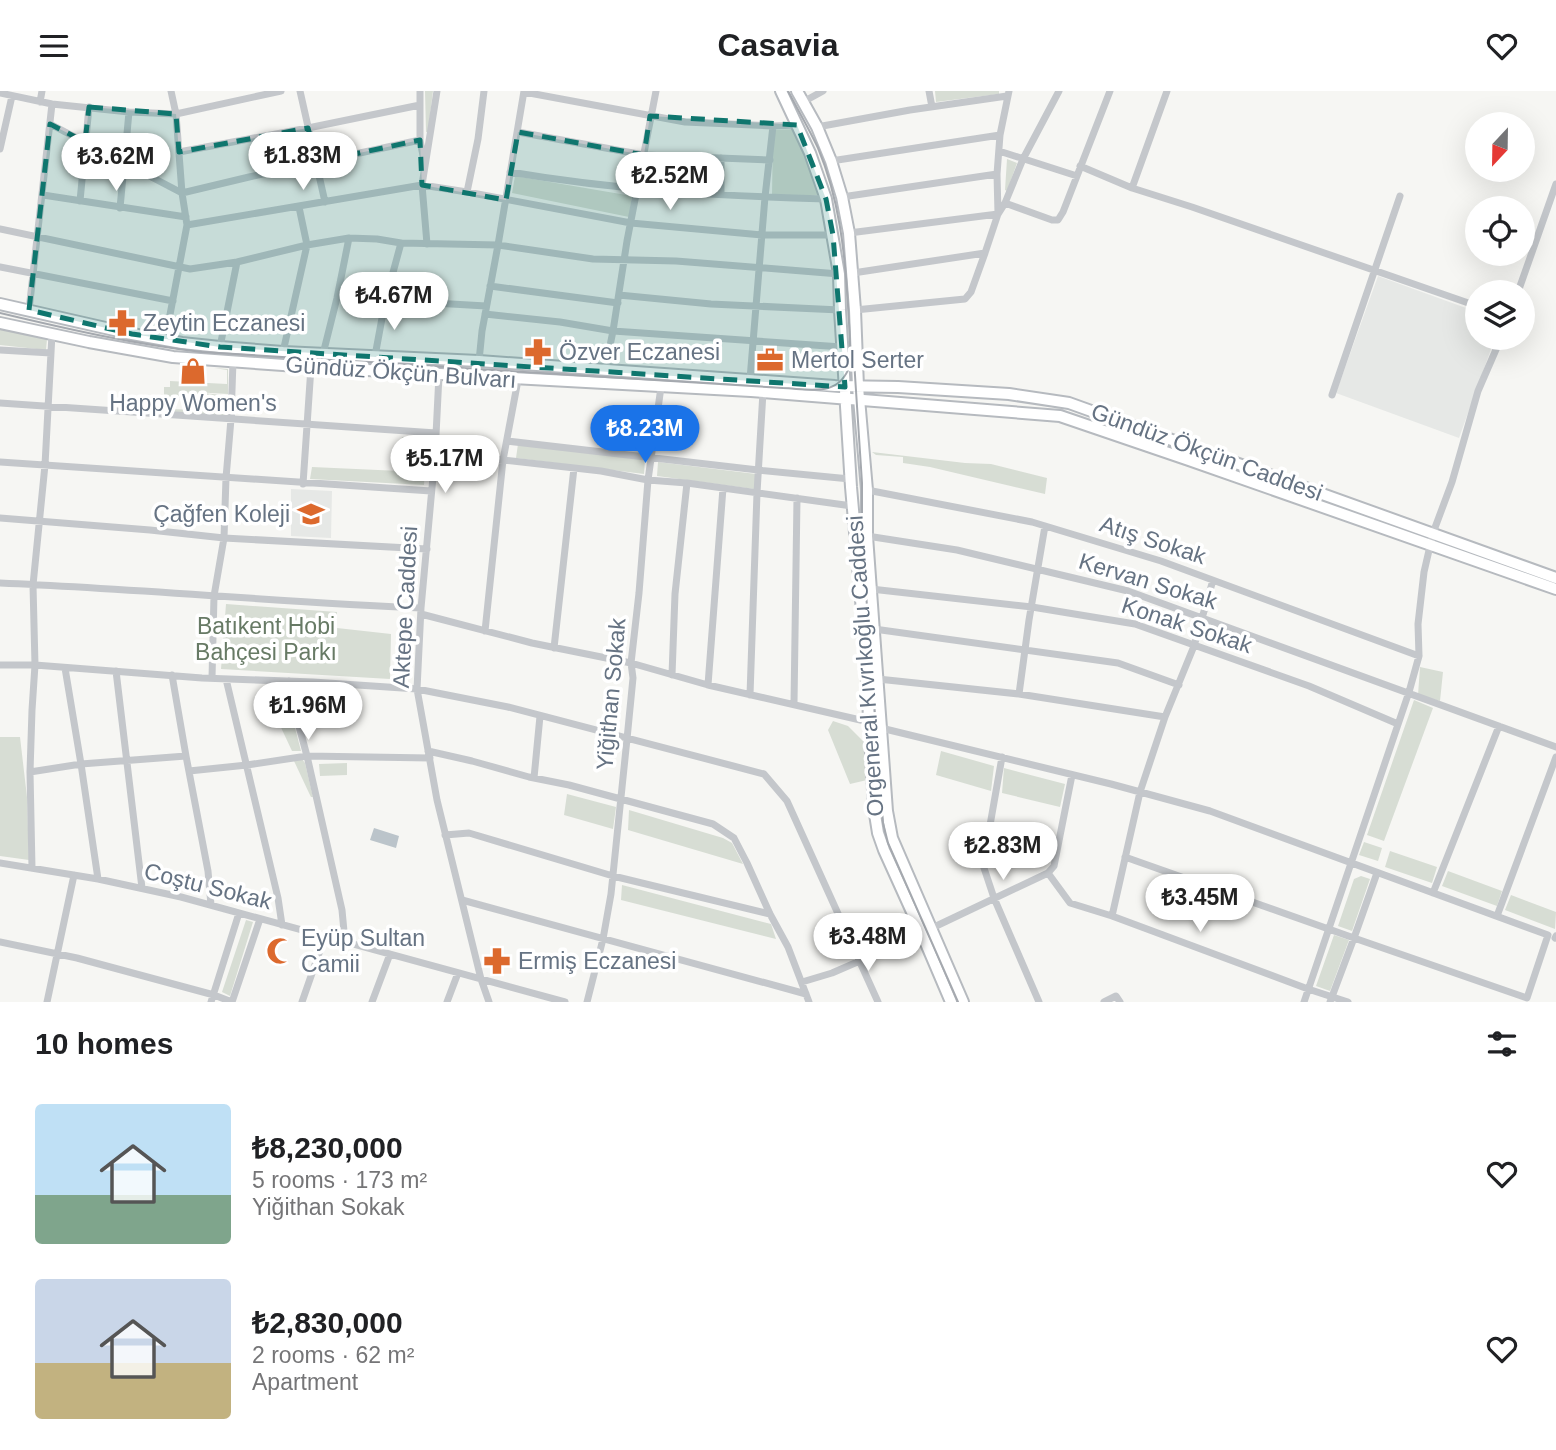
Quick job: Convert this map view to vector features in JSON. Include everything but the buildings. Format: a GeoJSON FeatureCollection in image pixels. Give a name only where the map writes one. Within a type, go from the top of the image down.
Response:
{"type":"FeatureCollection","features":[{"type":"Feature","properties":{"kind":"street"},"geometry":{"type":"LineString","coordinates":[[40,102],[42,91]]}},
{"type":"Feature","properties":{"kind":"street"},"geometry":{"type":"LineString","coordinates":[[165,341],[187,226],[176,114],[171,91]]}},
{"type":"Feature","properties":{"kind":"street"},"geometry":{"type":"LineString","coordinates":[[0,93],[52,104],[176,114],[281,91]]}},
{"type":"Feature","properties":{"kind":"street"},"geometry":{"type":"LineString","coordinates":[[300,91],[325,202]]}},
{"type":"Feature","properties":{"kind":"street"},"geometry":{"type":"LineString","coordinates":[[420,91],[420,140],[425,169]]}},
{"type":"Feature","properties":{"kind":"street"},"geometry":{"type":"LineString","coordinates":[[427,244],[422,185],[437,91]]}},
{"type":"Feature","properties":{"kind":"street"},"geometry":{"type":"LineString","coordinates":[[467,192],[484,91]]}},
{"type":"Feature","properties":{"kind":"street"},"geometry":{"type":"LineString","coordinates":[[479,361],[524,91],[685,122],[797,125]]}},
{"type":"Feature","properties":{"kind":"street"},"geometry":{"type":"LineString","coordinates":[[605,370],[656,91]]}},
{"type":"Feature","properties":{"kind":"street","name":"Orgeneral Kıvrıkoğlu Caddesi"},"geometry":{"type":"LineString","coordinates":[[780,91],[810,153],[826,199],[834,236],[839,274],[850,479],[878,833],[896,880],[927,931],[951,1002]]}},
{"type":"Feature","properties":{"kind":"street"},"geometry":{"type":"LineString","coordinates":[[797,91],[817,127],[831,161],[849,233],[887,811],[892,838],[927,931],[963,1002]]}},
{"type":"Feature","properties":{"kind":"street"},"geometry":{"type":"LineString","coordinates":[[803,102],[823,91]]}},
{"type":"Feature","properties":{"kind":"street"},"geometry":{"type":"LineString","coordinates":[[929,91],[932,107]]}},
{"type":"Feature","properties":{"kind":"street"},"geometry":{"type":"LineString","coordinates":[[855,310],[965,299],[971,292],[998,214],[1059,91]]}},
{"type":"Feature","properties":{"kind":"street"},"geometry":{"type":"LineString","coordinates":[[1004,203],[1058,220],[1110,91]]}},
{"type":"Feature","properties":{"kind":"street"},"geometry":{"type":"LineString","coordinates":[[1132,188],[1167,91]]}},
{"type":"Feature","properties":{"kind":"street"},"geometry":{"type":"LineString","coordinates":[[817,127],[1008,94],[996,174],[998,214]]}},
{"type":"Feature","properties":{"kind":"street"},"geometry":{"type":"LineString","coordinates":[[0,149],[12,96]]}},
{"type":"Feature","properties":{"kind":"street"},"geometry":{"type":"LineString","coordinates":[[29,310],[52,104]]}},
{"type":"Feature","properties":{"kind":"street"},"geometry":{"type":"LineString","coordinates":[[179,152],[420,105]]}},
{"type":"Feature","properties":{"kind":"street"},"geometry":{"type":"LineString","coordinates":[[80,201],[89,107]]}},
{"type":"Feature","properties":{"kind":"street"},"geometry":{"type":"LineString","coordinates":[[120,208],[129,112]]}},
{"type":"Feature","properties":{"kind":"street"},"geometry":{"type":"LineString","coordinates":[[50,124],[182,193],[420,140]]}},
{"type":"Feature","properties":{"kind":"street"},"geometry":{"type":"LineString","coordinates":[[750,379],[773,126]]}},
{"type":"Feature","properties":{"kind":"street"},"geometry":{"type":"LineString","coordinates":[[518,132],[643,155],[770,160]]}},
{"type":"Feature","properties":{"kind":"street"},"geometry":{"type":"LineString","coordinates":[[831,161],[1000,135]]}},
{"type":"Feature","properties":{"kind":"street"},"geometry":{"type":"LineString","coordinates":[[999,151],[1077,176]]}},
{"type":"Feature","properties":{"kind":"street"},"geometry":{"type":"LineString","coordinates":[[721,158],[721,194]]}},
{"type":"Feature","properties":{"kind":"street"},"geometry":{"type":"LineString","coordinates":[[1080,166],[1132,188],[1465,302]]}},
{"type":"Feature","properties":{"kind":"street"},"geometry":{"type":"LineString","coordinates":[[510,171],[638,189],[826,199]]}},
{"type":"Feature","properties":{"kind":"street"},"geometry":{"type":"LineString","coordinates":[[842,197],[996,174]]}},
{"type":"Feature","properties":{"kind":"street"},"geometry":{"type":"LineString","coordinates":[[1522,280],[1556,184]]}},
{"type":"Feature","properties":{"kind":"street"},"geometry":{"type":"LineString","coordinates":[[187,226],[422,185],[631,223],[762,235],[834,236]]}},
{"type":"Feature","properties":{"kind":"street"},"geometry":{"type":"LineString","coordinates":[[43,195],[186,217]]}},
{"type":"Feature","properties":{"kind":"street"},"geometry":{"type":"LineString","coordinates":[[1332,395],[1400,195]]}},
{"type":"Feature","properties":{"kind":"street"},"geometry":{"type":"LineString","coordinates":[[283,352],[307,245],[299,207]]}},
{"type":"Feature","properties":{"kind":"street"},"geometry":{"type":"LineString","coordinates":[[849,233],[998,214]]}},
{"type":"Feature","properties":{"kind":"street"},"geometry":{"type":"LineString","coordinates":[[0,229],[190,269],[237,262],[349,238],[401,243],[498,245],[593,259],[676,261],[839,274]]}},
{"type":"Feature","properties":{"kind":"street"},"geometry":{"type":"LineString","coordinates":[[323,354],[349,238]]}},
{"type":"Feature","properties":{"kind":"street"},"geometry":{"type":"LineString","coordinates":[[375,356],[385,302],[401,243]]}},
{"type":"Feature","properties":{"kind":"street"},"geometry":{"type":"LineString","coordinates":[[853,273],[985,253]]}},
{"type":"Feature","properties":{"kind":"street"},"geometry":{"type":"LineString","coordinates":[[220,347],[237,262]]}},
{"type":"Feature","properties":{"kind":"street"},"geometry":{"type":"LineString","coordinates":[[0,267],[173,301]]}},
{"type":"Feature","properties":{"kind":"street"},"geometry":{"type":"LineString","coordinates":[[490,285],[619,299],[840,310]]}},
{"type":"Feature","properties":{"kind":"street"},"geometry":{"type":"LineString","coordinates":[[385,302],[435,303],[613,331],[752,341],[842,352]]}},
{"type":"Feature","properties":{"kind":"street","name":"Gündüz Ökçün Bulvarı"},"geometry":{"type":"LineString","coordinates":[[0,304],[165,341],[220,347],[479,361],[845,387]]}},
{"type":"Feature","properties":{"kind":"street","name":"Gündüz Ökçün Bulvarı"},"geometry":{"type":"LineString","coordinates":[[0,323],[147,353],[233,361],[518,380],[763,392],[846,400]]}},
{"type":"Feature","properties":{"kind":"street"},"geometry":{"type":"LineString","coordinates":[[32,867],[30,772],[35,665],[33,585],[45,465],[52,334]]}},
{"type":"Feature","properties":{"kind":"street"},"geometry":{"type":"LineString","coordinates":[[1304,1002],[1409,692],[1419,656],[1418,624],[1424,572],[1432,539],[1478,391],[1496,350]]}},
{"type":"Feature","properties":{"kind":"street"},"geometry":{"type":"LineString","coordinates":[[0,351],[51,353]]}},
{"type":"Feature","properties":{"kind":"street"},"geometry":{"type":"LineString","coordinates":[[212,678],[214,596],[224,538],[233,361]]}},
{"type":"Feature","properties":{"kind":"street"},"geometry":{"type":"LineString","coordinates":[[303,484],[311,367]]}},
{"type":"Feature","properties":{"kind":"street","name":"Aktepe Caddesi"},"geometry":{"type":"LineString","coordinates":[[439,375],[417,689],[445,835],[489,1002]]}},
{"type":"Feature","properties":{"kind":"street"},"geometry":{"type":"LineString","coordinates":[[485,631],[503,460],[518,380]]}},
{"type":"Feature","properties":{"kind":"street","name":"Yiğithan Sokak"},"geometry":{"type":"LineString","coordinates":[[587,1002],[603,939],[613,876],[633,678],[631,663],[648,480],[661,387]]}},
{"type":"Feature","properties":{"kind":"street","name":"Gündüz Ökçün Caddesi"},"geometry":{"type":"LineString","coordinates":[[845,387],[898,387],[995,393],[1069,403],[1432,539],[1556,589]]}},
{"type":"Feature","properties":{"kind":"street"},"geometry":{"type":"LineString","coordinates":[[750,695],[763,392]]}},
{"type":"Feature","properties":{"kind":"street","name":"Gündüz Ökçün Caddesi"},"geometry":{"type":"LineString","coordinates":[[846,400],[1060,417],[1556,577]]}},
{"type":"Feature","properties":{"kind":"street"},"geometry":{"type":"LineString","coordinates":[[0,403],[436,432]]}},
{"type":"Feature","properties":{"kind":"street"},"geometry":{"type":"LineString","coordinates":[[507,441],[850,479]]}},
{"type":"Feature","properties":{"kind":"street"},"geometry":{"type":"LineString","coordinates":[[435,455],[573,468],[852,506]]}},
{"type":"Feature","properties":{"kind":"street"},"geometry":{"type":"LineString","coordinates":[[0,462],[431,491]]}},
{"type":"Feature","properties":{"kind":"street"},"geometry":{"type":"LineString","coordinates":[[554,648],[573,468]]}},
{"type":"Feature","properties":{"kind":"street"},"geometry":{"type":"LineString","coordinates":[[673,674],[675,594],[687,483]]}},
{"type":"Feature","properties":{"kind":"street"},"geometry":{"type":"LineString","coordinates":[[708,685],[723,488]]}},
{"type":"Feature","properties":{"kind":"street","name":"Atış Sokak"},"geometry":{"type":"LineString","coordinates":[[867,490],[1045,526],[1161,561],[1419,656]]}},
{"type":"Feature","properties":{"kind":"street"},"geometry":{"type":"LineString","coordinates":[[794,704],[797,498]]}},
{"type":"Feature","properties":{"kind":"street"},"geometry":{"type":"LineString","coordinates":[[0,518],[224,538],[427,549]]}},
{"type":"Feature","properties":{"kind":"street"},"geometry":{"type":"LineString","coordinates":[[1019,694],[1045,526]]}},
{"type":"Feature","properties":{"kind":"street","name":"Kervan Sokak"},"geometry":{"type":"LineString","coordinates":[[867,536],[957,550],[1128,591],[1556,747]]}},
{"type":"Feature","properties":{"kind":"street"},"geometry":{"type":"LineString","coordinates":[[1112,916],[1140,792],[1165,717],[1194,646],[1213,580]]}},
{"type":"Feature","properties":{"kind":"street"},"geometry":{"type":"LineString","coordinates":[[0,583],[421,611],[485,631],[631,663],[708,685],[869,722]]}},
{"type":"Feature","properties":{"kind":"street","name":"Konak Sokak"},"geometry":{"type":"LineString","coordinates":[[871,589],[1032,607],[1135,624],[1309,687],[1398,724]]}},
{"type":"Feature","properties":{"kind":"street"},"geometry":{"type":"LineString","coordinates":[[874,629],[1118,663],[1179,685]]}},
{"type":"Feature","properties":{"kind":"street"},"geometry":{"type":"LineString","coordinates":[[0,665],[417,689],[508,707],[764,774],[787,801],[878,1002]]}},
{"type":"Feature","properties":{"kind":"street"},"geometry":{"type":"LineString","coordinates":[[65,667],[98,879]]}},
{"type":"Feature","properties":{"kind":"street"},"geometry":{"type":"LineString","coordinates":[[116,671],[142,888]]}},
{"type":"Feature","properties":{"kind":"street"},"geometry":{"type":"LineString","coordinates":[[172,675],[208,871],[211,905]]}},
{"type":"Feature","properties":{"kind":"street"},"geometry":{"type":"LineString","coordinates":[[226,679],[282,925]]}},
{"type":"Feature","properties":{"kind":"street"},"geometry":{"type":"LineString","coordinates":[[878,679],[1019,694],[1165,717]]}},
{"type":"Feature","properties":{"kind":"street"},"geometry":{"type":"LineString","coordinates":[[289,681],[342,910],[345,942]]}},
{"type":"Feature","properties":{"kind":"street"},"geometry":{"type":"LineString","coordinates":[[534,778],[540,716]]}},
{"type":"Feature","properties":{"kind":"street"},"geometry":{"type":"LineString","coordinates":[[1433,893],[1499,726]]}},
{"type":"Feature","properties":{"kind":"street"},"geometry":{"type":"LineString","coordinates":[[881,728],[1210,811],[1554,937],[1526,1000],[1125,857]]}},
{"type":"Feature","properties":{"kind":"street"},"geometry":{"type":"LineString","coordinates":[[189,771],[307,756],[429,754],[472,761],[713,824],[734,838],[788,947],[807,998]]}},
{"type":"Feature","properties":{"kind":"street"},"geometry":{"type":"LineString","coordinates":[[30,772],[81,764],[186,756]]}},
{"type":"Feature","properties":{"kind":"street"},"geometry":{"type":"LineString","coordinates":[[1002,757],[983,865],[994,898],[1039,1002]]}},
{"type":"Feature","properties":{"kind":"street"},"geometry":{"type":"LineString","coordinates":[[1497,916],[1556,757]]}},
{"type":"Feature","properties":{"kind":"street"},"geometry":{"type":"LineString","coordinates":[[802,982],[860,961],[1048,873],[1054,866],[1072,775]]}},
{"type":"Feature","properties":{"kind":"street"},"geometry":{"type":"LineString","coordinates":[[445,835],[469,833],[613,876],[770,915]]}},
{"type":"Feature","properties":{"kind":"street","name":"Coştu Sokak"},"geometry":{"type":"LineString","coordinates":[[0,863],[98,879],[181,897],[565,1002]]}},
{"type":"Feature","properties":{"kind":"street"},"geometry":{"type":"LineString","coordinates":[[1048,873],[1070,903],[1112,916],[1331,999],[1348,1002]]}},
{"type":"Feature","properties":{"kind":"street"},"geometry":{"type":"LineString","coordinates":[[1331,999],[1377,873]]}},
{"type":"Feature","properties":{"kind":"street"},"geometry":{"type":"LineString","coordinates":[[47,1002],[74,875]]}},
{"type":"Feature","properties":{"kind":"street"},"geometry":{"type":"LineString","coordinates":[[462,900],[807,998]]}},
{"type":"Feature","properties":{"kind":"street"},"geometry":{"type":"LineString","coordinates":[[213,999],[239,913]]}},
{"type":"Feature","properties":{"kind":"street"},"geometry":{"type":"LineString","coordinates":[[0,941],[56,953],[213,999],[232,1002],[260,919]]}},
{"type":"Feature","properties":{"kind":"street"},"geometry":{"type":"LineString","coordinates":[[302,1002],[325,936]]}},
{"type":"Feature","properties":{"kind":"street"},"geometry":{"type":"LineString","coordinates":[[372,1002],[390,954]]}},
{"type":"Feature","properties":{"kind":"street"},"geometry":{"type":"LineString","coordinates":[[447,1002],[458,973]]}},
{"type":"Feature","properties":{"kind":"street"},"geometry":{"type":"LineString","coordinates":[[521,1002],[525,991]]}},
{"type":"Feature","properties":{"kind":"street"},"geometry":{"type":"LineString","coordinates":[[1104,1002],[1116,996],[1120,1002]]}},
{"type":"Feature","properties":{"kind":"highlighted area"},"geometry":{"type":"Polygon","coordinates":[[[89,107],[176,114],[179,152],[308,128],[317,162],[420,140],[422,185],[506,200],[518,132],[644,155],[650,116],[797,125],[826,199],[833,235],[845,387],[220,347],[132,334],[29,310],[50,124],[85,142],[89,107]]]}},
{"type":"Feature","properties":{"kind":"shaded area"},"geometry":{"type":"Polygon","coordinates":[[[1378,276],[1465,308],[1465,350],[1491,350],[1459,438],[1336,393],[1378,276]]]}},
{"type":"Feature","properties":{"kind":"shaded area","name":"Çağfen Koleji"},"geometry":{"type":"Polygon","coordinates":[[[291,489],[332,491],[331,538],[291,536],[291,489]]]}},
{"type":"Feature","properties":{"kind":"shaded area"},"geometry":{"type":"Polygon","coordinates":[[[374,828],[399,836],[396,848],[370,840],[374,828]]]}},
{"type":"Feature","properties":{"kind":"green space"},"geometry":{"type":"Polygon","coordinates":[[[425,91],[433,91],[428,132],[426,132],[425,91]]]}},
{"type":"Feature","properties":{"kind":"green space"},"geometry":{"type":"Polygon","coordinates":[[[935,91],[999,91],[999,94],[936,102],[935,91]]]}},
{"type":"Feature","properties":{"kind":"green space"},"geometry":{"type":"Polygon","coordinates":[[[795,129],[820,195],[772,195],[773,130],[795,129]]]}},
{"type":"Feature","properties":{"kind":"green space"},"geometry":{"type":"Polygon","coordinates":[[[1007,159],[1017,163],[1007,191],[1005,190],[1007,159]]]}},
{"type":"Feature","properties":{"kind":"green space"},"geometry":{"type":"Polygon","coordinates":[[[515,176],[632,196],[629,217],[512,193],[515,176]]]}},
{"type":"Feature","properties":{"kind":"green space"},"geometry":{"type":"Polygon","coordinates":[[[0,328],[47,339],[46,350],[0,345],[0,328]]]}},
{"type":"Feature","properties":{"kind":"green space"},"geometry":{"type":"Polygon","coordinates":[[[214,368],[228,369],[228,394],[194,392],[222,395],[222,399],[164,397],[164,387],[170,387],[170,381],[227,384],[227,370],[214,368]]]}},
{"type":"Feature","properties":{"kind":"green space"},"geometry":{"type":"Polygon","coordinates":[[[222,400],[227,401],[226,413],[223,416],[171,412],[171,409],[221,411],[222,400]]]}},
{"type":"Feature","properties":{"kind":"green space"},"geometry":{"type":"Polygon","coordinates":[[[402,437],[427,437],[424,485],[310,479],[312,467],[400,471],[402,437]]]}},
{"type":"Feature","properties":{"kind":"green space"},"geometry":{"type":"Polygon","coordinates":[[[518,444],[645,460],[644,474],[516,458],[518,444]]]}},
{"type":"Feature","properties":{"kind":"green space"},"geometry":{"type":"Polygon","coordinates":[[[872,452],[991,464],[1047,478],[1045,494],[903,463],[903,457],[876,455],[872,452]]]}},
{"type":"Feature","properties":{"kind":"green space"},"geometry":{"type":"Polygon","coordinates":[[[658,462],[756,474],[754,489],[657,476],[658,462]]]}},
{"type":"Feature","properties":{"kind":"green space","name":"Batıkent Hobi Bahçesi Parkı"},"geometry":{"type":"Polygon","coordinates":[[[226,604],[337,612],[337,628],[391,634],[390,679],[221,669],[226,604]]]}},
{"type":"Feature","properties":{"kind":"green space"},"geometry":{"type":"Polygon","coordinates":[[[1420,667],[1443,672],[1440,701],[1418,695],[1420,667]]]}},
{"type":"Feature","properties":{"kind":"green space"},"geometry":{"type":"Polygon","coordinates":[[[284,686],[301,751],[292,751],[262,687],[284,686]]]}},
{"type":"Feature","properties":{"kind":"green space"},"geometry":{"type":"Polygon","coordinates":[[[1414,700],[1433,708],[1384,841],[1367,835],[1414,700]]]}},
{"type":"Feature","properties":{"kind":"green space"},"geometry":{"type":"Polygon","coordinates":[[[833,721],[848,726],[866,744],[867,780],[850,784],[828,730],[833,721]]]}},
{"type":"Feature","properties":{"kind":"green space"},"geometry":{"type":"Polygon","coordinates":[[[0,737],[20,737],[27,797],[29,860],[0,856],[0,737]]]}},
{"type":"Feature","properties":{"kind":"green space"},"geometry":{"type":"Polygon","coordinates":[[[941,751],[994,766],[991,791],[936,775],[941,751]]]}},
{"type":"Feature","properties":{"kind":"green space"},"geometry":{"type":"Polygon","coordinates":[[[302,759],[305,763],[313,797],[294,761],[302,759]]]}},
{"type":"Feature","properties":{"kind":"green space"},"geometry":{"type":"Polygon","coordinates":[[[347,763],[347,775],[320,776],[319,764],[347,763]]]}},
{"type":"Feature","properties":{"kind":"green space"},"geometry":{"type":"Polygon","coordinates":[[[1004,768],[1065,784],[1060,807],[1002,793],[1004,768]]]}},
{"type":"Feature","properties":{"kind":"green space"},"geometry":{"type":"Polygon","coordinates":[[[567,794],[616,807],[613,829],[564,815],[567,794]]]}},
{"type":"Feature","properties":{"kind":"green space"},"geometry":{"type":"Polygon","coordinates":[[[629,810],[723,838],[732,843],[743,864],[628,830],[629,810]]]}},
{"type":"Feature","properties":{"kind":"green space"},"geometry":{"type":"Polygon","coordinates":[[[1364,842],[1382,848],[1378,861],[1359,855],[1364,842]]]}},
{"type":"Feature","properties":{"kind":"green space"},"geometry":{"type":"Polygon","coordinates":[[[1390,851],[1437,867],[1432,883],[1385,867],[1390,851]]]}},
{"type":"Feature","properties":{"kind":"green space"},"geometry":{"type":"Polygon","coordinates":[[[1448,871],[1502,891],[1497,906],[1442,886],[1448,871]]]}},
{"type":"Feature","properties":{"kind":"green space"},"geometry":{"type":"Polygon","coordinates":[[[1361,876],[1370,879],[1352,931],[1338,926],[1354,879],[1361,876]]]}},
{"type":"Feature","properties":{"kind":"green space"},"geometry":{"type":"Polygon","coordinates":[[[622,885],[771,924],[776,939],[621,900],[622,885]]]}},
{"type":"Feature","properties":{"kind":"green space"},"geometry":{"type":"Polygon","coordinates":[[[1511,895],[1556,912],[1555,929],[1505,910],[1511,895]]]}},
{"type":"Feature","properties":{"kind":"green space"},"geometry":{"type":"Polygon","coordinates":[[[246,920],[253,922],[230,996],[222,992],[246,920]]]}},
{"type":"Feature","properties":{"kind":"green space"},"geometry":{"type":"Polygon","coordinates":[[[1334,935],[1349,940],[1330,991],[1316,986],[1334,935]]]}},
{"type":"Feature","properties":{"kind":"tram line"},"geometry":{"type":"LineString","coordinates":[[0,313],[125,340],[202,352],[803,389],[831,387],[839,383],[850,365],[843,245],[825,167],[815,141],[788,91]]}},
{"type":"Feature","properties":{"kind":"tram line"},"geometry":{"type":"LineString","coordinates":[[854,360],[864,566],[883,823],[888,843],[958,1002]]}},
{"type":"Feature","properties":{"kind":"place","name":"Zeytin Eczanesi"},"geometry":{"type":"Point","coordinates":[122,323]}},
{"type":"Feature","properties":{"kind":"place","name":"Özver Eczanesi"},"geometry":{"type":"Point","coordinates":[538,352]}},
{"type":"Feature","properties":{"kind":"place","name":"Mertol Serter"},"geometry":{"type":"Point","coordinates":[770,360]}},
{"type":"Feature","properties":{"kind":"place","name":"Happy Women's"},"geometry":{"type":"Point","coordinates":[193,371]}},
{"type":"Feature","properties":{"kind":"place","name":"Çağfen Koleji"},"geometry":{"type":"Point","coordinates":[311,514]}},
{"type":"Feature","properties":{"kind":"place","name":"Eyüp Sultan Camii"},"geometry":{"type":"Point","coordinates":[280,951]}},
{"type":"Feature","properties":{"kind":"place","name":"Ermiş Eczanesi"},"geometry":{"type":"Point","coordinates":[497,961]}}]}
